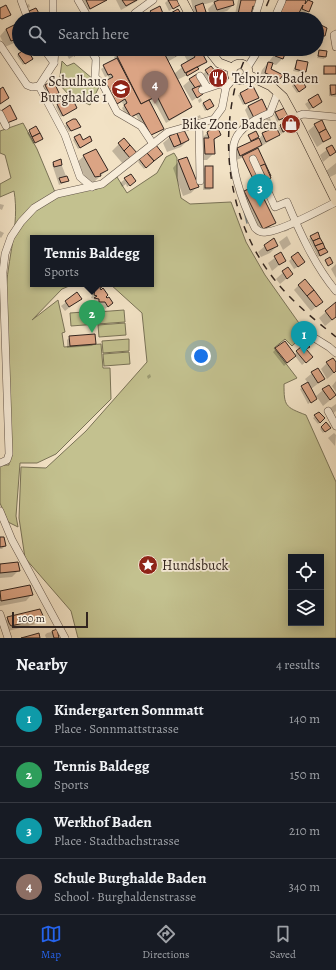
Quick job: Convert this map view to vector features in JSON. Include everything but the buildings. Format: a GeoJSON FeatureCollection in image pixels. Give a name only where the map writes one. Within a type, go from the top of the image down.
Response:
{"type":"FeatureCollection","features":[{"type":"Feature","properties":{"kind":"main road"},"geometry":{"type":"LineString","coordinates":[[182,0],[188,12]]}},
{"type":"Feature","properties":{"kind":"main road"},"geometry":{"type":"LineString","coordinates":[[214,56],[219,62],[232,68]]}},
{"type":"Feature","properties":{"kind":"main road"},"geometry":{"type":"LineString","coordinates":[[232,68],[240,63],[247,71],[278,92],[295,117],[336,202]]}},
{"type":"Feature","properties":{"kind":"main road"},"geometry":{"type":"LineString","coordinates":[[232,68],[231,73],[234,78],[241,80],[247,71]]}},
{"type":"Feature","properties":{"kind":"street"},"geometry":{"type":"LineString","coordinates":[[21,0],[25,12]]}},
{"type":"Feature","properties":{"kind":"street"},"geometry":{"type":"LineString","coordinates":[[53,0],[53,12]]}},
{"type":"Feature","properties":{"kind":"street"},"geometry":{"type":"LineString","coordinates":[[78,0],[85,12]]}},
{"type":"Feature","properties":{"kind":"street"},"geometry":{"type":"LineString","coordinates":[[256,12],[260,0]]}},
{"type":"Feature","properties":{"kind":"street"},"geometry":{"type":"LineString","coordinates":[[137,12],[145,7],[148,1]]}},
{"type":"Feature","properties":{"kind":"street"},"geometry":{"type":"LineString","coordinates":[[277,12],[282,1]]}},
{"type":"Feature","properties":{"kind":"street"},"geometry":{"type":"LineString","coordinates":[[336,34],[334,35],[336,47]]}},
{"type":"Feature","properties":{"kind":"street"},"geometry":{"type":"LineString","coordinates":[[0,45],[27,85],[32,87],[39,86],[54,63],[54,56]]}},
{"type":"Feature","properties":{"kind":"street"},"geometry":{"type":"LineString","coordinates":[[49,56],[54,63]]}},
{"type":"Feature","properties":{"kind":"street"},"geometry":{"type":"LineString","coordinates":[[94,56],[96,59],[95,77],[103,85],[117,112],[141,126],[153,144]]}},
{"type":"Feature","properties":{"kind":"street"},"geometry":{"type":"LineString","coordinates":[[247,71],[255,56]]}},
{"type":"Feature","properties":{"kind":"street"},"geometry":{"type":"LineString","coordinates":[[200,76],[205,89],[220,84],[226,87]]}},
{"type":"Feature","properties":{"kind":"street"},"geometry":{"type":"LineString","coordinates":[[0,463],[7,460],[9,454],[3,281],[4,264],[7,248],[21,222],[38,205],[64,192],[102,184],[168,132],[214,119],[222,108],[226,87],[234,78]]}},
{"type":"Feature","properties":{"kind":"street"},"geometry":{"type":"LineString","coordinates":[[39,86],[65,134],[80,177],[92,187]]}},
{"type":"Feature","properties":{"kind":"street"},"geometry":{"type":"LineString","coordinates":[[278,92],[270,113],[252,121],[236,137],[234,151],[236,179],[246,208],[257,231],[267,232],[296,221],[336,202]]}},
{"type":"Feature","properties":{"kind":"street"},"geometry":{"type":"LineString","coordinates":[[0,114],[6,126]]}},
{"type":"Feature","properties":{"kind":"street"},"geometry":{"type":"LineString","coordinates":[[295,117],[304,114],[336,117]]}},
{"type":"Feature","properties":{"kind":"street"},"geometry":{"type":"LineString","coordinates":[[199,123],[200,181]]}},
{"type":"Feature","properties":{"kind":"street"},"geometry":{"type":"LineString","coordinates":[[253,159],[275,207],[288,202],[325,278],[336,291]]}},
{"type":"Feature","properties":{"kind":"street"},"geometry":{"type":"LineString","coordinates":[[308,334],[330,347],[336,353]]}},
{"type":"Feature","properties":{"kind":"street"},"geometry":{"type":"LineString","coordinates":[[328,411],[336,426]]}},
{"type":"Feature","properties":{"kind":"street"},"geometry":{"type":"LineString","coordinates":[[0,511],[12,540],[65,638]]}},
{"type":"Feature","properties":{"kind":"street"},"geometry":{"type":"LineString","coordinates":[[0,614],[8,638]]}},
{"type":"Feature","properties":{"kind":"shaded area"},"geometry":{"type":"Polygon","coordinates":[[[62,61],[67,66],[74,63],[100,85],[90,105],[69,95],[59,84],[62,61]]]}},
{"type":"Feature","properties":{"kind":"shaded area"},"geometry":{"type":"Polygon","coordinates":[[[23,123],[37,149],[57,197],[78,191],[97,189],[117,177],[127,193],[157,173],[166,157],[174,153],[177,158],[177,178],[181,198],[190,204],[231,202],[246,242],[265,275],[306,333],[292,346],[285,339],[274,348],[297,378],[284,384],[285,401],[287,405],[294,410],[306,415],[336,482],[336,638],[78,638],[71,611],[25,558],[19,518],[21,467],[46,468],[86,431],[147,362],[142,313],[113,287],[154,287],[154,235],[30,235],[30,287],[67,287],[62,289],[32,320],[58,300],[65,332],[62,333],[64,347],[101,344],[103,368],[110,368],[111,399],[56,454],[37,463],[20,463],[16,516],[18,527],[8,522],[0,503],[0,465],[9,465],[0,283],[6,294],[15,217],[14,191],[0,197],[0,184],[11,178],[5,155],[0,153],[0,131],[23,123]]]}},
{"type":"Feature","properties":{"kind":"shaded area"},"geometry":{"type":"Polygon","coordinates":[[[124,310],[125,322],[98,324],[97,312],[124,310]]]}},
{"type":"Feature","properties":{"kind":"shaded area"},"geometry":{"type":"Polygon","coordinates":[[[97,311],[98,324],[71,326],[70,313],[97,311]]]}},
{"type":"Feature","properties":{"kind":"shaded area"},"geometry":{"type":"Polygon","coordinates":[[[125,323],[126,335],[99,337],[98,325],[125,323]]]}},
{"type":"Feature","properties":{"kind":"shaded area"},"geometry":{"type":"Polygon","coordinates":[[[129,339],[129,351],[103,353],[102,341],[129,339]]]}},
{"type":"Feature","properties":{"kind":"shaded area"},"geometry":{"type":"Polygon","coordinates":[[[129,352],[130,364],[104,366],[103,354],[129,352]]]}},
{"type":"Feature","properties":{"kind":"waterway"},"geometry":{"type":"LineString","coordinates":[[244,211],[247,223]]}},
{"type":"Feature","properties":{"kind":"railway"},"geometry":{"type":"LineString","coordinates":[[264,12],[269,0]]}},
{"type":"Feature","properties":{"kind":"railway"},"geometry":{"type":"LineString","coordinates":[[246,56],[238,75],[234,92],[230,116],[229,141],[233,190],[240,214],[248,237],[260,259],[274,279],[296,303],[336,337]]}},
{"type":"Feature","properties":{"kind":"place","name":"Telpizza Baden"},"geometry":{"type":"Point","coordinates":[218,78]}},
{"type":"Feature","properties":{"kind":"place","name":"Schulhaus Burghalde 1"},"geometry":{"type":"Point","coordinates":[121,89]}},
{"type":"Feature","properties":{"kind":"place","name":"Schule Burghalde Baden"},"geometry":{"type":"Point","coordinates":[155,104]}},
{"type":"Feature","properties":{"kind":"place","name":"Bike Zone Baden"},"geometry":{"type":"Point","coordinates":[291,124]}},
{"type":"Feature","properties":{"kind":"place","name":"Werkhof Baden"},"geometry":{"type":"Point","coordinates":[260,207]}},
{"type":"Feature","properties":{"kind":"place","name":"Tennis Baldegg"},"geometry":{"type":"Point","coordinates":[92,333]}},
{"type":"Feature","properties":{"kind":"place","name":"Kindergarten Sonnmatt"},"geometry":{"type":"Point","coordinates":[304,354]}},
{"type":"Feature","properties":{"kind":"place","name":"Hundsbuck"},"geometry":{"type":"Point","coordinates":[148,565]}}]}
